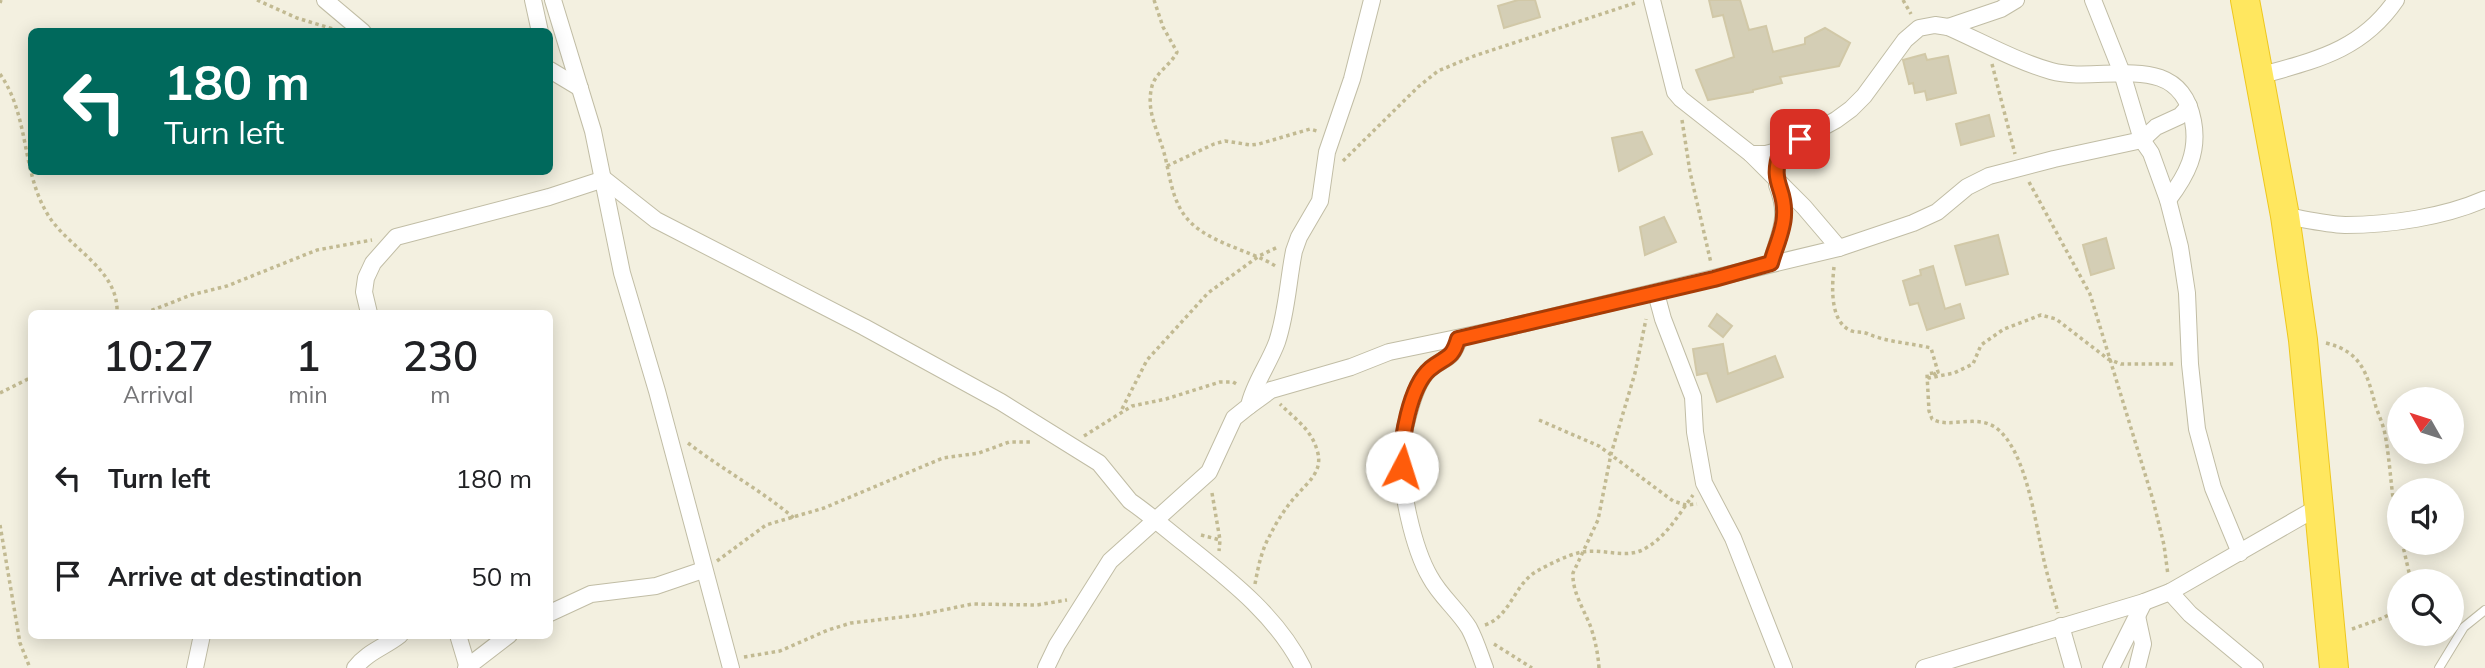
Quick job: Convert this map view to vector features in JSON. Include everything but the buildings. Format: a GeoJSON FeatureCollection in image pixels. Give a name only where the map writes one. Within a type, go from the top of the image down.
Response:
{"type":"FeatureCollection","features":[{"type":"Feature","properties":{"kind":"highway"},"geometry":{"type":"LineString","coordinates":[[2245,0],[2285,216],[2303,340],[2334,655]]}},
{"type":"Feature","properties":{"kind":"street"},"geometry":{"type":"LineString","coordinates":[[325,0],[358,28]]}},
{"type":"Feature","properties":{"kind":"street"},"geometry":{"type":"LineString","coordinates":[[533,0],[539,28]]}},
{"type":"Feature","properties":{"kind":"street"},"geometry":{"type":"LineString","coordinates":[[553,0],[580,88],[604,179],[622,273],[667,427],[729,663]]}},
{"type":"Feature","properties":{"kind":"street"},"geometry":{"type":"LineString","coordinates":[[1046,668],[1087,594],[1110,561],[1173,502],[1201,480],[1214,464],[1226,432],[1250,399],[1268,366],[1278,339],[1299,237],[1320,201],[1324,167],[1332,135],[1352,79],[1372,0]]}},
{"type":"Feature","properties":{"kind":"street"},"geometry":{"type":"LineString","coordinates":[[1652,0],[1675,92],[1751,154],[1804,207],[1839,248]]}},
{"type":"Feature","properties":{"kind":"street"},"geometry":{"type":"LineString","coordinates":[[1948,27],[2001,9],[2017,0]]}},
{"type":"Feature","properties":{"kind":"street"},"geometry":{"type":"LineString","coordinates":[[2093,0],[2122,73],[2141,140],[2151,153],[2168,200],[2180,247],[2187,293],[2190,364],[2197,429],[2224,520],[2240,553]]}},
{"type":"Feature","properties":{"kind":"street"},"geometry":{"type":"LineString","coordinates":[[2259,76],[2322,58],[2347,47],[2367,33],[2396,0]]}},
{"type":"Feature","properties":{"kind":"street"},"geometry":{"type":"LineString","coordinates":[[1751,154],[1781,150],[1852,109],[1905,40],[1919,28],[1935,25],[1948,27],[2054,72],[2087,75],[2143,72],[2158,76],[2183,94],[2193,124],[2192,162],[2168,200]]}},
{"type":"Feature","properties":{"kind":"street"},"geometry":{"type":"LineString","coordinates":[[553,72],[580,88]]}},
{"type":"Feature","properties":{"kind":"street"},"geometry":{"type":"LineString","coordinates":[[1250,399],[1270,390],[1351,368],[1389,352],[1458,339],[1839,248],[1937,212],[1967,187],[1989,176],[2141,140],[2156,127],[2180,116],[2189,106]]}},
{"type":"Feature","properties":{"kind":"street"},"geometry":{"type":"LineString","coordinates":[[1771,263],[1784,218],[1784,207],[1776,180],[1776,166],[1781,150]]}},
{"type":"Feature","properties":{"kind":"street"},"geometry":{"type":"LineString","coordinates":[[368,310],[364,292],[366,278],[373,263],[396,237],[549,197],[604,179]]}},
{"type":"Feature","properties":{"kind":"street"},"geometry":{"type":"LineString","coordinates":[[604,179],[656,220],[970,384],[1099,463],[1123,494],[1218,570],[1255,604],[1285,637],[1303,668]]}},
{"type":"Feature","properties":{"kind":"street"},"geometry":{"type":"LineString","coordinates":[[2285,216],[2344,225],[2383,222],[2460,210],[2485,199]]}},
{"type":"Feature","properties":{"kind":"street"},"geometry":{"type":"LineString","coordinates":[[1654,293],[1693,397],[1695,432],[1704,483],[1733,538],[1784,668]]}},
{"type":"Feature","properties":{"kind":"street"},"geometry":{"type":"LineString","coordinates":[[1458,339],[1451,356],[1431,368],[1423,377],[1408,417],[1401,452],[1418,550],[1439,592],[1471,634],[1485,668]]}},
{"type":"Feature","properties":{"kind":"street"},"geometry":{"type":"LineString","coordinates":[[1924,668],[2061,626],[2140,609],[2320,506]]}},
{"type":"Feature","properties":{"kind":"street"},"geometry":{"type":"LineString","coordinates":[[553,613],[591,594],[656,586],[703,570]]}},
{"type":"Feature","properties":{"kind":"street"},"geometry":{"type":"LineString","coordinates":[[2170,592],[2190,614],[2255,668]]}},
{"type":"Feature","properties":{"kind":"street"},"geometry":{"type":"LineString","coordinates":[[2111,668],[2140,609]]}},
{"type":"Feature","properties":{"kind":"street"},"geometry":{"type":"LineString","coordinates":[[2137,668],[2143,644],[2140,609]]}},
{"type":"Feature","properties":{"kind":"street"},"geometry":{"type":"LineString","coordinates":[[2061,626],[2073,668]]}},
{"type":"Feature","properties":{"kind":"street"},"geometry":{"type":"LineString","coordinates":[[195,668],[201,639]]}},
{"type":"Feature","properties":{"kind":"street"},"geometry":{"type":"LineString","coordinates":[[355,668],[369,654],[394,639]]}},
{"type":"Feature","properties":{"kind":"street"},"geometry":{"type":"LineString","coordinates":[[459,639],[466,666],[503,639]]}},
{"type":"Feature","properties":{"kind":"lane"},"geometry":{"type":"LineString","coordinates":[[2439,668],[2464,627],[2485,610]]}},
{"type":"Feature","properties":{"kind":"path"},"geometry":{"type":"LineString","coordinates":[[257,0],[326,28]]}},
{"type":"Feature","properties":{"kind":"path"},"geometry":{"type":"LineString","coordinates":[[1154,0],[1163,27],[1177,52],[1153,83],[1152,119],[1182,211],[1212,236],[1259,256],[1290,276]]}},
{"type":"Feature","properties":{"kind":"path"},"geometry":{"type":"LineString","coordinates":[[1342,162],[1418,86],[1438,71],[1474,56],[1644,0]]}},
{"type":"Feature","properties":{"kind":"path"},"geometry":{"type":"LineString","coordinates":[[1988,44],[2018,167],[2030,183],[2090,295],[2153,500],[2164,545],[2170,592]]}},
{"type":"Feature","properties":{"kind":"path"},"geometry":{"type":"LineString","coordinates":[[0,74],[6,83],[28,150]]}},
{"type":"Feature","properties":{"kind":"path"},"geometry":{"type":"LineString","coordinates":[[1681,99],[1687,159],[1714,279]]}},
{"type":"Feature","properties":{"kind":"path"},"geometry":{"type":"LineString","coordinates":[[1167,166],[1225,141],[1251,145],[1310,129],[1337,134],[1357,147]]}},
{"type":"Feature","properties":{"kind":"path"},"geometry":{"type":"LineString","coordinates":[[30,175],[41,205],[63,233],[104,274],[115,293],[117,310]]}},
{"type":"Feature","properties":{"kind":"path"},"geometry":{"type":"LineString","coordinates":[[153,310],[191,295],[227,286],[317,250],[396,237]]}},
{"type":"Feature","properties":{"kind":"path"},"geometry":{"type":"LineString","coordinates":[[1121,411],[1141,369],[1208,293],[1259,256],[1299,237]]}},
{"type":"Feature","properties":{"kind":"path"},"geometry":{"type":"LineString","coordinates":[[1839,248],[1832,282],[1835,308],[1843,326],[1877,338],[1931,348],[1938,372]]}},
{"type":"Feature","properties":{"kind":"path"},"geometry":{"type":"LineString","coordinates":[[1599,668],[1597,648],[1573,581],[1573,573],[1598,520],[1611,454],[1635,373],[1644,326],[1654,293]]}},
{"type":"Feature","properties":{"kind":"path"},"geometry":{"type":"LineString","coordinates":[[1938,372],[1929,378],[1954,373],[1973,363],[1981,345],[2004,329],[2041,315],[2056,318],[2108,359],[2121,364],[2190,364]]}},
{"type":"Feature","properties":{"kind":"path"},"geometry":{"type":"LineString","coordinates":[[2303,340],[2338,346],[2349,352],[2364,369],[2384,430],[2390,478]]}},
{"type":"Feature","properties":{"kind":"path"},"geometry":{"type":"LineString","coordinates":[[1938,372],[1927,374],[1932,419],[1943,422],[1973,421],[1993,426],[2008,442],[2021,467],[2031,497],[2061,626]]}},
{"type":"Feature","properties":{"kind":"path"},"geometry":{"type":"LineString","coordinates":[[0,393],[28,379]]}},
{"type":"Feature","properties":{"kind":"path"},"geometry":{"type":"LineString","coordinates":[[703,570],[766,525],[794,518],[943,458],[979,453],[1017,441],[1063,443],[1087,434],[1132,406],[1166,399],[1220,382],[1233,382],[1250,399]]}},
{"type":"Feature","properties":{"kind":"path"},"geometry":{"type":"LineString","coordinates":[[1255,604],[1259,563],[1267,540],[1295,497],[1310,482],[1319,462],[1318,451],[1305,426],[1282,406],[1270,390]]}},
{"type":"Feature","properties":{"kind":"path"},"geometry":{"type":"LineString","coordinates":[[1539,420],[1585,439],[1611,454],[1663,495],[1686,505]]}},
{"type":"Feature","properties":{"kind":"path"},"geometry":{"type":"LineString","coordinates":[[667,427],[729,472],[757,488],[794,518]]}},
{"type":"Feature","properties":{"kind":"path"},"geometry":{"type":"LineString","coordinates":[[1214,464],[1210,483],[1220,540],[1218,570]]}},
{"type":"Feature","properties":{"kind":"path"},"geometry":{"type":"LineString","coordinates":[[1471,634],[1499,618],[1532,575],[1581,552],[1637,552],[1657,541],[1704,483]]}},
{"type":"Feature","properties":{"kind":"path"},"geometry":{"type":"LineString","coordinates":[[0,525],[18,636],[30,668]]}},
{"type":"Feature","properties":{"kind":"path"},"geometry":{"type":"LineString","coordinates":[[729,663],[780,651],[850,623],[919,615],[972,604],[1047,604],[1087,594]]}},
{"type":"Feature","properties":{"kind":"path"},"geometry":{"type":"LineString","coordinates":[[2334,655],[2353,628],[2387,615]]}},
{"type":"Feature","properties":{"kind":"path"},"geometry":{"type":"LineString","coordinates":[[1471,634],[1494,644],[1532,668]]}},
{"type":"Feature","properties":{"kind":"route"},"geometry":{"type":"LineString","coordinates":[[1402,467],[1401,452],[1408,417],[1423,377],[1431,368],[1451,356],[1458,339],[1771,263],[1784,218],[1782,196],[1776,180],[1776,166],[1781,150],[1800,139]]}}]}
